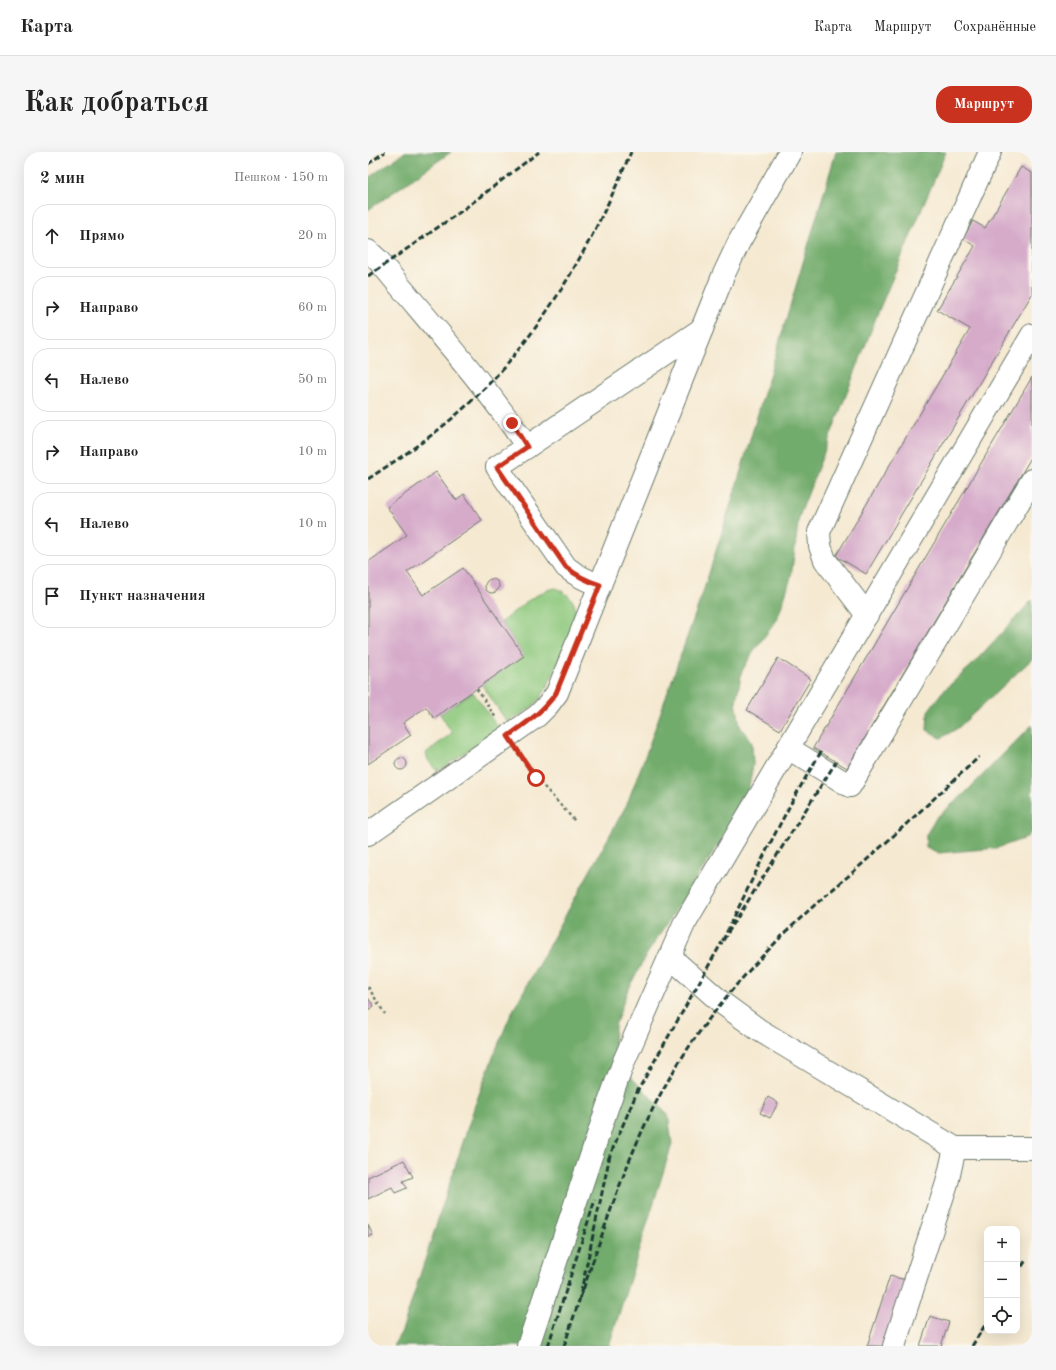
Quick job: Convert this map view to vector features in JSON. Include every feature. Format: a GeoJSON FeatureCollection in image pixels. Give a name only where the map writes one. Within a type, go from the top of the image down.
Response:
{"type":"FeatureCollection","features":[{"type":"Feature","properties":{"kind":"lane"},"geometry":{"type":"LineString","coordinates":[[368,834],[536,716],[548,705],[556,693],[723,276],[739,242],[790,152]]}},
{"type":"Feature","properties":{"kind":"lane"},"geometry":{"type":"LineString","coordinates":[[867,614],[825,560],[820,546],[819,532],[990,152]]}},
{"type":"Feature","properties":{"kind":"lane"},"geometry":{"type":"LineString","coordinates":[[368,251],[379,261],[484,387],[527,447]]}},
{"type":"Feature","properties":{"kind":"lane"},"geometry":{"type":"LineString","coordinates":[[600,585],[575,575],[566,567],[497,467],[702,329]]}},
{"type":"Feature","properties":{"kind":"lane"},"geometry":{"type":"LineString","coordinates":[[528,1346],[624,1061],[687,918],[1032,335]]}},
{"type":"Feature","properties":{"kind":"lane"},"geometry":{"type":"LineString","coordinates":[[788,748],[850,786],[1032,480]]}},
{"type":"Feature","properties":{"kind":"lane"},"geometry":{"type":"LineString","coordinates":[[670,957],[722,1003],[758,1030],[956,1148],[1032,1148]]}},
{"type":"Feature","properties":{"kind":"lane"},"geometry":{"type":"LineString","coordinates":[[894,1346],[947,1183],[956,1148]]}},
{"type":"Feature","properties":{"kind":"path"},"geometry":{"type":"LineString","coordinates":[[477,689],[536,778],[575,821]]}},
{"type":"Feature","properties":{"kind":"path"},"geometry":{"type":"LineString","coordinates":[[368,987],[385,1014]]}},
{"type":"Feature","properties":{"kind":"green space"},"geometry":{"type":"Polygon","coordinates":[[[405,152],[451,152],[368,210],[368,178],[405,152]]]}},
{"type":"Feature","properties":{"kind":"green space"},"geometry":{"type":"Polygon","coordinates":[[[836,152],[946,152],[877,315],[799,517],[791,577],[777,620],[755,649],[742,671],[736,701],[740,726],[752,743],[753,765],[748,792],[727,832],[647,954],[628,989],[615,1026],[614,1054],[629,1075],[668,1114],[672,1144],[609,1346],[393,1346],[402,1331],[475,1105],[511,1014],[627,804],[647,751],[704,589],[836,152]]]}},
{"type":"Feature","properties":{"kind":"green space"},"geometry":{"type":"Polygon","coordinates":[[[556,588],[570,598],[575,607],[575,614],[567,640],[548,684],[538,701],[527,710],[507,722],[482,685],[524,656],[501,622],[534,597],[556,588]]]}},
{"type":"Feature","properties":{"kind":"green space"},"geometry":{"type":"Polygon","coordinates":[[[1032,600],[1032,659],[958,728],[941,738],[927,730],[928,711],[942,692],[971,666],[1032,600]]]}},
{"type":"Feature","properties":{"kind":"green space"},"geometry":{"type":"Polygon","coordinates":[[[473,692],[499,729],[443,768],[436,770],[428,760],[426,753],[452,733],[440,714],[473,692]]]}},
{"type":"Feature","properties":{"kind":"green space"},"geometry":{"type":"Polygon","coordinates":[[[1032,725],[1032,831],[1026,838],[997,848],[939,853],[926,847],[926,835],[936,818],[963,795],[1032,725]]]}},
{"type":"Feature","properties":{"kind":"building"},"geometry":{"type":"Polygon","coordinates":[[[1021,167],[1032,173],[1032,294],[866,574],[836,556],[970,329],[937,310],[975,246],[963,239],[973,221],[985,228],[1021,167]]]}},
{"type":"Feature","properties":{"kind":"building"},"geometry":{"type":"Polygon","coordinates":[[[1032,377],[1032,456],[847,768],[813,748],[1032,377]]]}},
{"type":"Feature","properties":{"kind":"building"},"geometry":{"type":"Polygon","coordinates":[[[436,472],[456,500],[464,494],[482,520],[407,572],[423,595],[463,568],[524,656],[434,718],[426,707],[403,723],[411,735],[368,764],[368,562],[407,535],[387,507],[436,472]]]}},
{"type":"Feature","properties":{"kind":"building"},"geometry":{"type":"Polygon","coordinates":[[[492,579],[497,581],[499,586],[497,591],[492,593],[487,591],[485,586],[487,581],[492,579]]]}},
{"type":"Feature","properties":{"kind":"building"},"geometry":{"type":"Polygon","coordinates":[[[778,658],[811,679],[780,730],[747,710],[778,658]]]}},
{"type":"Feature","properties":{"kind":"building"},"geometry":{"type":"Polygon","coordinates":[[[403,758],[406,759],[406,769],[399,770],[396,769],[395,762],[396,759],[403,758]]]}},
{"type":"Feature","properties":{"kind":"building"},"geometry":{"type":"Polygon","coordinates":[[[368,998],[374,1006],[368,1010],[368,998]]]}},
{"type":"Feature","properties":{"kind":"building"},"geometry":{"type":"Polygon","coordinates":[[[768,1097],[778,1103],[770,1118],[760,1113],[768,1097]]]}},
{"type":"Feature","properties":{"kind":"building"},"geometry":{"type":"Polygon","coordinates":[[[404,1160],[413,1177],[403,1181],[407,1188],[395,1193],[392,1187],[368,1199],[368,1177],[404,1160]]]}},
{"type":"Feature","properties":{"kind":"building"},"geometry":{"type":"Polygon","coordinates":[[[368,1225],[373,1235],[368,1237],[368,1225]]]}},
{"type":"Feature","properties":{"kind":"building"},"geometry":{"type":"Polygon","coordinates":[[[890,1276],[906,1280],[884,1346],[867,1346],[890,1276]]]}},
{"type":"Feature","properties":{"kind":"building"},"geometry":{"type":"Polygon","coordinates":[[[930,1316],[949,1322],[941,1346],[920,1346],[930,1316]]]}},
{"type":"Feature","properties":{"kind":"railway"},"geometry":{"type":"LineString","coordinates":[[368,164],[385,152]]}},
{"type":"Feature","properties":{"kind":"railway"},"geometry":{"type":"LineString","coordinates":[[368,276],[460,212],[539,152]]}},
{"type":"Feature","properties":{"kind":"railway"},"geometry":{"type":"LineString","coordinates":[[368,479],[446,424],[485,388],[512,358],[536,327],[579,259],[598,224],[631,152]]}},
{"type":"Feature","properties":{"kind":"railway"},"geometry":{"type":"LineString","coordinates":[[821,752],[781,822],[722,942],[836,762]]}},
{"type":"Feature","properties":{"kind":"railway"},"geometry":{"type":"LineString","coordinates":[[610,1155],[579,1301],[616,1196],[636,1145],[660,1095],[692,1042],[730,992],[794,924],[979,757]]}},
{"type":"Feature","properties":{"kind":"railway"},"geometry":{"type":"LineString","coordinates":[[608,1160],[637,1092],[722,942]]}},
{"type":"Feature","properties":{"kind":"railway"},"geometry":{"type":"LineString","coordinates":[[548,1346],[595,1200]]}},
{"type":"Feature","properties":{"kind":"railway"},"geometry":{"type":"LineString","coordinates":[[1020,1269],[1026,1260]]}},
{"type":"Feature","properties":{"kind":"railway"},"geometry":{"type":"LineString","coordinates":[[564,1346],[579,1301]]}},
{"type":"Feature","properties":{"kind":"railway"},"geometry":{"type":"LineString","coordinates":[[972,1346],[984,1327]]}},
{"type":"Feature","properties":{"kind":"route"},"geometry":{"type":"LineString","coordinates":[[512,423],[527,447],[497,467],[566,567],[575,575],[600,585],[556,693],[548,705],[536,716],[508,736],[536,778]]}}]}
